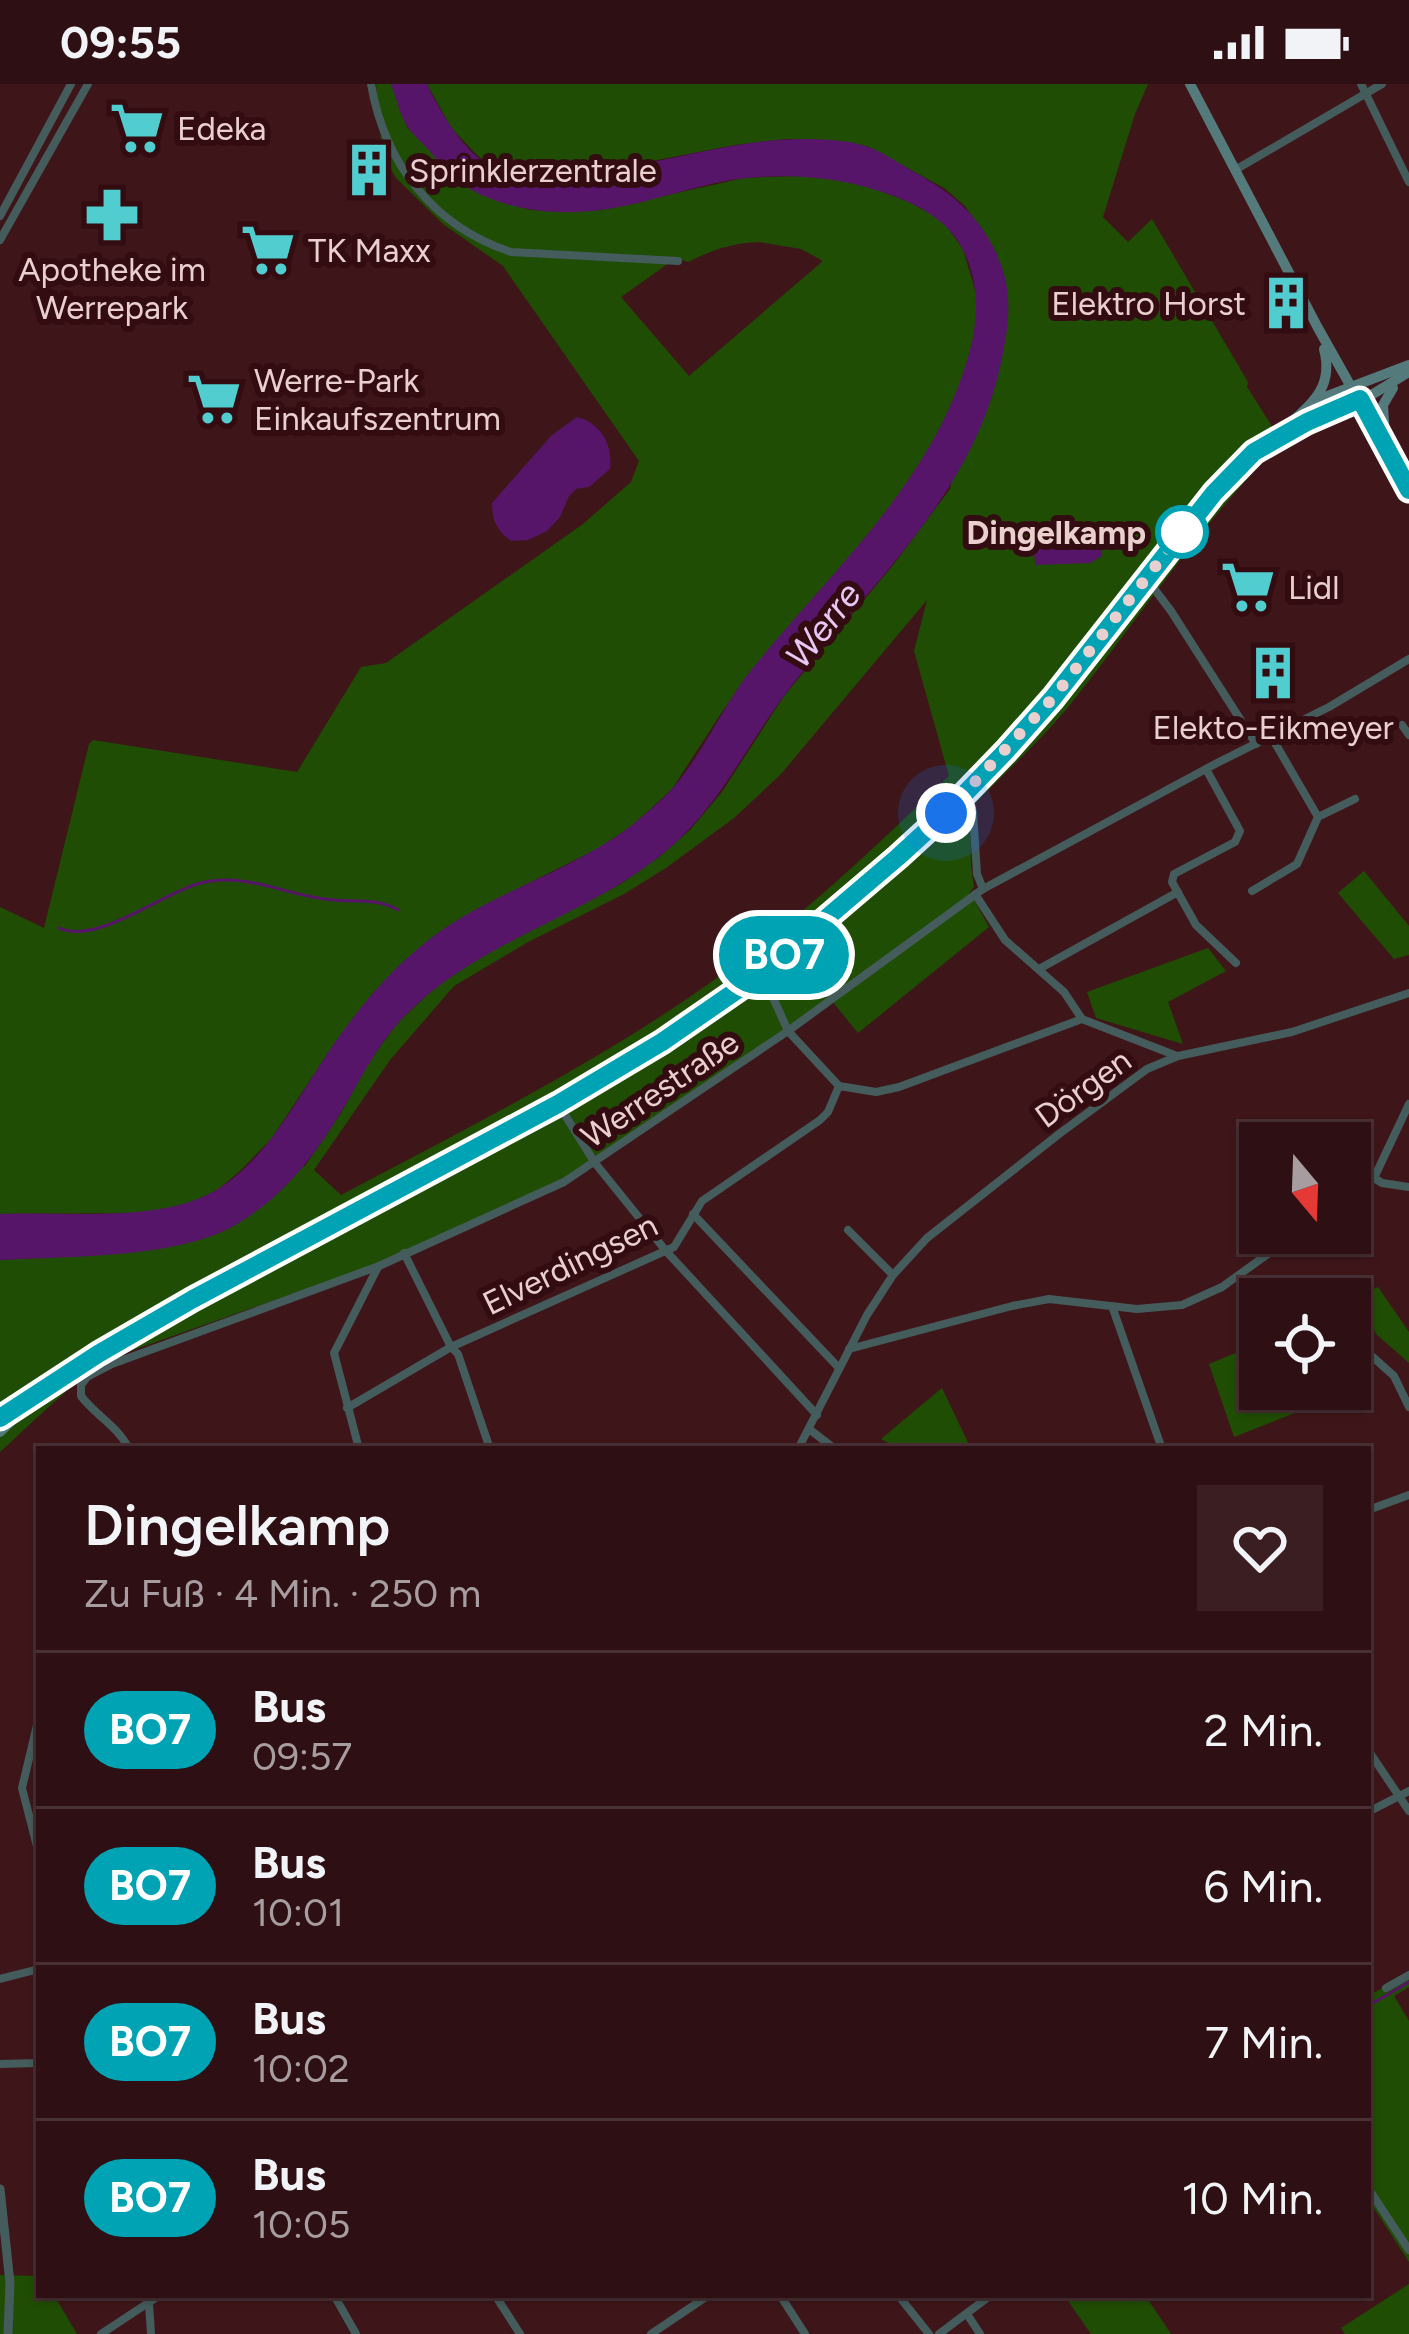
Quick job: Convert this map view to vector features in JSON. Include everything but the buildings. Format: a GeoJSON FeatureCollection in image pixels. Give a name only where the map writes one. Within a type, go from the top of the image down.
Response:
{"type":"FeatureCollection","features":[{"type":"Feature","properties":{"kind":"main road"},"geometry":{"type":"LineString","coordinates":[[1190,84],[1409,490]]}},
{"type":"Feature","properties":{"kind":"main road"},"geometry":{"type":"LineString","coordinates":[[1271,442],[1325,383],[1326,356],[1318,328]]}},
{"type":"Feature","properties":{"kind":"main road"},"geometry":{"type":"LineString","coordinates":[[1313,401],[1409,371]]}},
{"type":"Feature","properties":{"kind":"main road"},"geometry":{"type":"LineString","coordinates":[[0,1418],[193,1299],[558,1104],[662,1042],[762,973],[874,879],[963,795],[1053,698],[1214,493],[1254,452],[1409,371]]}},
{"type":"Feature","properties":{"kind":"main road"},"geometry":{"type":"LineString","coordinates":[[1386,447],[1385,396],[1409,371]]}},
{"type":"Feature","properties":{"kind":"main road"},"geometry":{"type":"LineString","coordinates":[[0,1432],[38,1395]]}},
{"type":"Feature","properties":{"kind":"street"},"geometry":{"type":"LineString","coordinates":[[0,216],[70,84]]}},
{"type":"Feature","properties":{"kind":"street"},"geometry":{"type":"LineString","coordinates":[[0,240],[88,84]]}},
{"type":"Feature","properties":{"kind":"street"},"geometry":{"type":"LineString","coordinates":[[371,84],[375,108],[404,174],[464,230],[487,244],[512,252],[678,261]]}},
{"type":"Feature","properties":{"kind":"street"},"geometry":{"type":"LineString","coordinates":[[1235,170],[1364,88],[1382,84]]}},
{"type":"Feature","properties":{"kind":"street"},"geometry":{"type":"LineString","coordinates":[[1364,88],[1409,182]]}},
{"type":"Feature","properties":{"kind":"street"},"geometry":{"type":"LineString","coordinates":[[1147,578],[1256,744]]}},
{"type":"Feature","properties":{"kind":"street","name":"Werrestraße"},"geometry":{"type":"LineString","coordinates":[[128,1446],[81,1396],[81,1385],[88,1377],[379,1266],[564,1182],[788,1031],[979,891],[1329,707],[1409,659]]}},
{"type":"Feature","properties":{"kind":"street"},"geometry":{"type":"LineString","coordinates":[[1402,725],[1409,735]]}},
{"type":"Feature","properties":{"kind":"street"},"geometry":{"type":"LineString","coordinates":[[1271,736],[1318,817]]}},
{"type":"Feature","properties":{"kind":"street"},"geometry":{"type":"LineString","coordinates":[[1207,769],[1240,831],[1235,842],[1174,874],[1172,882],[1196,925],[1236,962]]}},
{"type":"Feature","properties":{"kind":"street"},"geometry":{"type":"LineString","coordinates":[[963,795],[971,804],[979,891],[1005,940],[1064,992],[1082,1018],[1178,1056]]}},
{"type":"Feature","properties":{"kind":"street"},"geometry":{"type":"LineString","coordinates":[[1252,891],[1297,864],[1318,817],[1354,799]]}},
{"type":"Feature","properties":{"kind":"street"},"geometry":{"type":"LineString","coordinates":[[1039,969],[1178,892]]}},
{"type":"Feature","properties":{"kind":"street"},"geometry":{"type":"LineString","coordinates":[[762,973],[788,1031],[839,1086],[876,1092],[1082,1018]]}},
{"type":"Feature","properties":{"kind":"street","name":"Dörgen"},"geometry":{"type":"LineString","coordinates":[[800,1446],[893,1275],[927,1238],[1059,1134],[1147,1069],[1178,1056],[1292,1032],[1409,993]]}},
{"type":"Feature","properties":{"kind":"street","name":"Elverdingsen"},"geometry":{"type":"LineString","coordinates":[[347,1408],[452,1347],[674,1247],[702,1201],[820,1120],[839,1086]]}},
{"type":"Feature","properties":{"kind":"street"},"geometry":{"type":"LineString","coordinates":[[558,1104],[595,1163],[666,1251],[817,1415]]}},
{"type":"Feature","properties":{"kind":"street"},"geometry":{"type":"LineString","coordinates":[[1371,1180],[1409,1104]]}},
{"type":"Feature","properties":{"kind":"street"},"geometry":{"type":"LineString","coordinates":[[1374,1178],[1409,1187]]}},
{"type":"Feature","properties":{"kind":"street"},"geometry":{"type":"LineString","coordinates":[[693,1214],[839,1368]]}},
{"type":"Feature","properties":{"kind":"street"},"geometry":{"type":"LineString","coordinates":[[848,1230],[893,1275]]}},
{"type":"Feature","properties":{"kind":"street"},"geometry":{"type":"LineString","coordinates":[[404,1253],[458,1354],[489,1446]]}},
{"type":"Feature","properties":{"kind":"street"},"geometry":{"type":"LineString","coordinates":[[849,1349],[1049,1299],[1150,1309],[1182,1304],[1222,1287],[1268,1254]]}},
{"type":"Feature","properties":{"kind":"street"},"geometry":{"type":"LineString","coordinates":[[357,1446],[334,1353],[379,1266]]}},
{"type":"Feature","properties":{"kind":"street"},"geometry":{"type":"LineString","coordinates":[[1112,1306],[1161,1446]]}},
{"type":"Feature","properties":{"kind":"street"},"geometry":{"type":"LineString","coordinates":[[1371,1355],[1394,1376],[1409,1407]]}},
{"type":"Feature","properties":{"kind":"street"},"geometry":{"type":"LineString","coordinates":[[809,1429],[831,1446]]}},
{"type":"Feature","properties":{"kind":"street"},"geometry":{"type":"LineString","coordinates":[[1371,1509],[1409,1495]]}},
{"type":"Feature","properties":{"kind":"street"},"geometry":{"type":"LineString","coordinates":[[36,1730],[22,1788],[36,1843]]}},
{"type":"Feature","properties":{"kind":"street"},"geometry":{"type":"LineString","coordinates":[[1371,1754],[1409,1811]]}},
{"type":"Feature","properties":{"kind":"street"},"geometry":{"type":"LineString","coordinates":[[1371,1810],[1409,1791]]}},
{"type":"Feature","properties":{"kind":"street"},"geometry":{"type":"LineString","coordinates":[[0,1979],[36,1970]]}},
{"type":"Feature","properties":{"kind":"street"},"geometry":{"type":"LineString","coordinates":[[1386,1988],[1409,1975]]}},
{"type":"Feature","properties":{"kind":"street"},"geometry":{"type":"LineString","coordinates":[[0,2064],[36,2063]]}},
{"type":"Feature","properties":{"kind":"street"},"geometry":{"type":"LineString","coordinates":[[0,2189],[10,2334]]}},
{"type":"Feature","properties":{"kind":"street"},"geometry":{"type":"LineString","coordinates":[[1371,2193],[1409,2250]]}},
{"type":"Feature","properties":{"kind":"street"},"geometry":{"type":"LineString","coordinates":[[101,2334],[155,2298]]}},
{"type":"Feature","properties":{"kind":"street"},"geometry":{"type":"LineString","coordinates":[[336,2298],[356,2334]]}},
{"type":"Feature","properties":{"kind":"street"},"geometry":{"type":"LineString","coordinates":[[497,2298],[520,2334]]}},
{"type":"Feature","properties":{"kind":"street"},"geometry":{"type":"LineString","coordinates":[[651,2334],[705,2298]]}},
{"type":"Feature","properties":{"kind":"street"},"geometry":{"type":"LineString","coordinates":[[782,2298],[805,2334]]}},
{"type":"Feature","properties":{"kind":"street"},"geometry":{"type":"LineString","coordinates":[[901,2298],[934,2334],[987,2298]]}},
{"type":"Feature","properties":{"kind":"street"},"geometry":{"type":"LineString","coordinates":[[149,2302],[152,2334]]}},
{"type":"Feature","properties":{"kind":"street"},"geometry":{"type":"LineString","coordinates":[[967,2314],[980,2334]]}},
{"type":"Feature","properties":{"kind":"green space"},"geometry":{"type":"Polygon","coordinates":[[[376,84],[391,84],[407,127],[464,185],[530,210],[600,210],[744,178],[791,176],[834,178],[909,202],[942,220],[963,249],[979,304],[961,383],[940,432],[893,504],[724,709],[672,789],[599,848],[477,909],[374,992],[272,1138],[240,1171],[216,1191],[150,1213],[0,1214],[0,907],[44,928],[89,744],[93,740],[297,772],[361,667],[386,663],[583,524],[631,482],[639,461],[503,266],[443,224],[396,178],[382,154],[376,84]],[[759,242],[722,248],[688,262],[676,258],[621,297],[689,376],[823,261],[801,249],[759,242]]]}},
{"type":"Feature","properties":{"kind":"green space"},"geometry":{"type":"Polygon","coordinates":[[[427,84],[1148,84],[1103,217],[1128,242],[1152,219],[1282,442],[1199,536],[1061,715],[970,809],[974,887],[970,892],[989,927],[858,1033],[832,1001],[564,1181],[370,1266],[108,1359],[0,1452],[0,1260],[51,1257],[305,1166],[398,1022],[446,978],[619,885],[690,830],[722,792],[784,696],[950,489],[997,254],[965,206],[944,188],[867,146],[828,140],[735,145],[584,174],[517,173],[495,169],[452,129],[427,84]],[[927,600],[781,774],[734,818],[624,894],[454,986],[390,1060],[314,1170],[341,1195],[434,1146],[663,1015],[802,911],[949,776],[914,651],[927,600]]]}},
{"type":"Feature","properties":{"kind":"green space"},"geometry":{"type":"Polygon","coordinates":[[[1364,871],[1409,926],[1409,955],[1394,959],[1338,893],[1364,871]]]}},
{"type":"Feature","properties":{"kind":"green space"},"geometry":{"type":"Polygon","coordinates":[[[1208,948],[1226,971],[1168,1002],[1183,1044],[1096,1018],[1087,992],[1208,948]]]}},
{"type":"Feature","properties":{"kind":"green space"},"geometry":{"type":"Polygon","coordinates":[[[1378,1287],[1409,1332],[1409,1363],[1376,1334],[1371,1290],[1378,1287]]]}},
{"type":"Feature","properties":{"kind":"green space"},"geometry":{"type":"Polygon","coordinates":[[[1239,1352],[1239,1410],[1302,1410],[1234,1437],[1209,1364],[1239,1352]]]}},
{"type":"Feature","properties":{"kind":"green space"},"geometry":{"type":"Polygon","coordinates":[[[942,1388],[970,1446],[894,1446],[881,1439],[942,1388]]]}},
{"type":"Feature","properties":{"kind":"green space"},"geometry":{"type":"Polygon","coordinates":[[[1409,1973],[1409,1987],[1394,1996],[1409,2021],[1409,2262],[1371,2204],[1371,1994],[1409,1973]]]}},
{"type":"Feature","properties":{"kind":"green space"},"geometry":{"type":"Polygon","coordinates":[[[0,2275],[36,2276],[36,2298],[56,2298],[77,2334],[0,2334],[0,2275]]]}},
{"type":"Feature","properties":{"kind":"green space"},"geometry":{"type":"Polygon","coordinates":[[[1409,2284],[1409,2334],[1345,2334],[1341,2328],[1409,2284]]]}},
{"type":"Feature","properties":{"kind":"green space"},"geometry":{"type":"Polygon","coordinates":[[[1066,2298],[1147,2298],[1171,2334],[1091,2334],[1066,2298]]]}},
{"type":"Feature","properties":{"kind":"water","name":"Werre"},"geometry":{"type":"Polygon","coordinates":[[[391,84],[427,84],[464,144],[484,163],[508,173],[615,169],[778,140],[845,141],[884,154],[963,206],[997,255],[1006,282],[1008,322],[987,412],[942,498],[787,692],[698,820],[628,879],[493,951],[430,993],[392,1031],[320,1145],[268,1202],[237,1224],[185,1244],[123,1254],[0,1260],[0,1214],[163,1209],[211,1193],[231,1180],[265,1147],[364,1004],[413,953],[475,910],[607,843],[662,800],[692,763],[748,674],[906,483],[954,398],[970,350],[976,297],[967,258],[941,222],[904,200],[840,181],[785,176],[728,181],[600,210],[513,206],[480,194],[450,173],[408,127],[391,84]]]}},
{"type":"Feature","properties":{"kind":"water"},"geometry":{"type":"Polygon","coordinates":[[[577,417],[604,436],[610,469],[589,487],[576,489],[547,531],[511,541],[496,525],[492,503],[552,435],[577,417]]]}},
{"type":"Feature","properties":{"kind":"water"},"geometry":{"type":"Polygon","coordinates":[[[1063,535],[1102,539],[1102,556],[1090,563],[1036,565],[1033,551],[1038,543],[1063,535]]]}},
{"type":"Feature","properties":{"kind":"waterway"},"geometry":{"type":"LineString","coordinates":[[59,928],[91,930],[197,884],[232,880],[317,898],[375,902],[398,910]]}},
{"type":"Feature","properties":{"kind":"waterway"},"geometry":{"type":"LineString","coordinates":[[1371,2004],[1409,1982]]}},
{"type":"Feature","properties":{"kind":"bus line","name":"BO7"},"geometry":{"type":"LineString","coordinates":[[0,1418],[193,1299],[558,1104],[662,1042],[762,973],[898,857],[1006,751],[1214,493],[1254,452],[1360,399],[1409,490]]}},
{"type":"Feature","properties":{"kind":"place","name":"Edeka"},"geometry":{"type":"Point","coordinates":[137,128]}},
{"type":"Feature","properties":{"kind":"place","name":"Sprinklerzentrale"},"geometry":{"type":"Point","coordinates":[369,170]}},
{"type":"Feature","properties":{"kind":"place","name":"Apotheke im Werrepark"},"geometry":{"type":"Point","coordinates":[112,215]}},
{"type":"Feature","properties":{"kind":"place","name":"TK Maxx"},"geometry":{"type":"Point","coordinates":[268,250]}},
{"type":"Feature","properties":{"kind":"place","name":"Elektro Horst"},"geometry":{"type":"Point","coordinates":[1286,303]}},
{"type":"Feature","properties":{"kind":"place","name":"Werre-Park Einkaufszentrum"},"geometry":{"type":"Point","coordinates":[214,399]}},
{"type":"Feature","properties":{"kind":"place","name":"Dingelkamp"},"geometry":{"type":"Point","coordinates":[1182,532]}},
{"type":"Feature","properties":{"kind":"place","name":"Lidl"},"geometry":{"type":"Point","coordinates":[1248,587]}},
{"type":"Feature","properties":{"kind":"place","name":"Elekto-Eikmeyer"},"geometry":{"type":"Point","coordinates":[1273,673]}},
{"type":"Feature","properties":{"kind":"route"},"geometry":{"type":"LineString","coordinates":[[946,813],[1053,698],[1182,532]]}}]}
